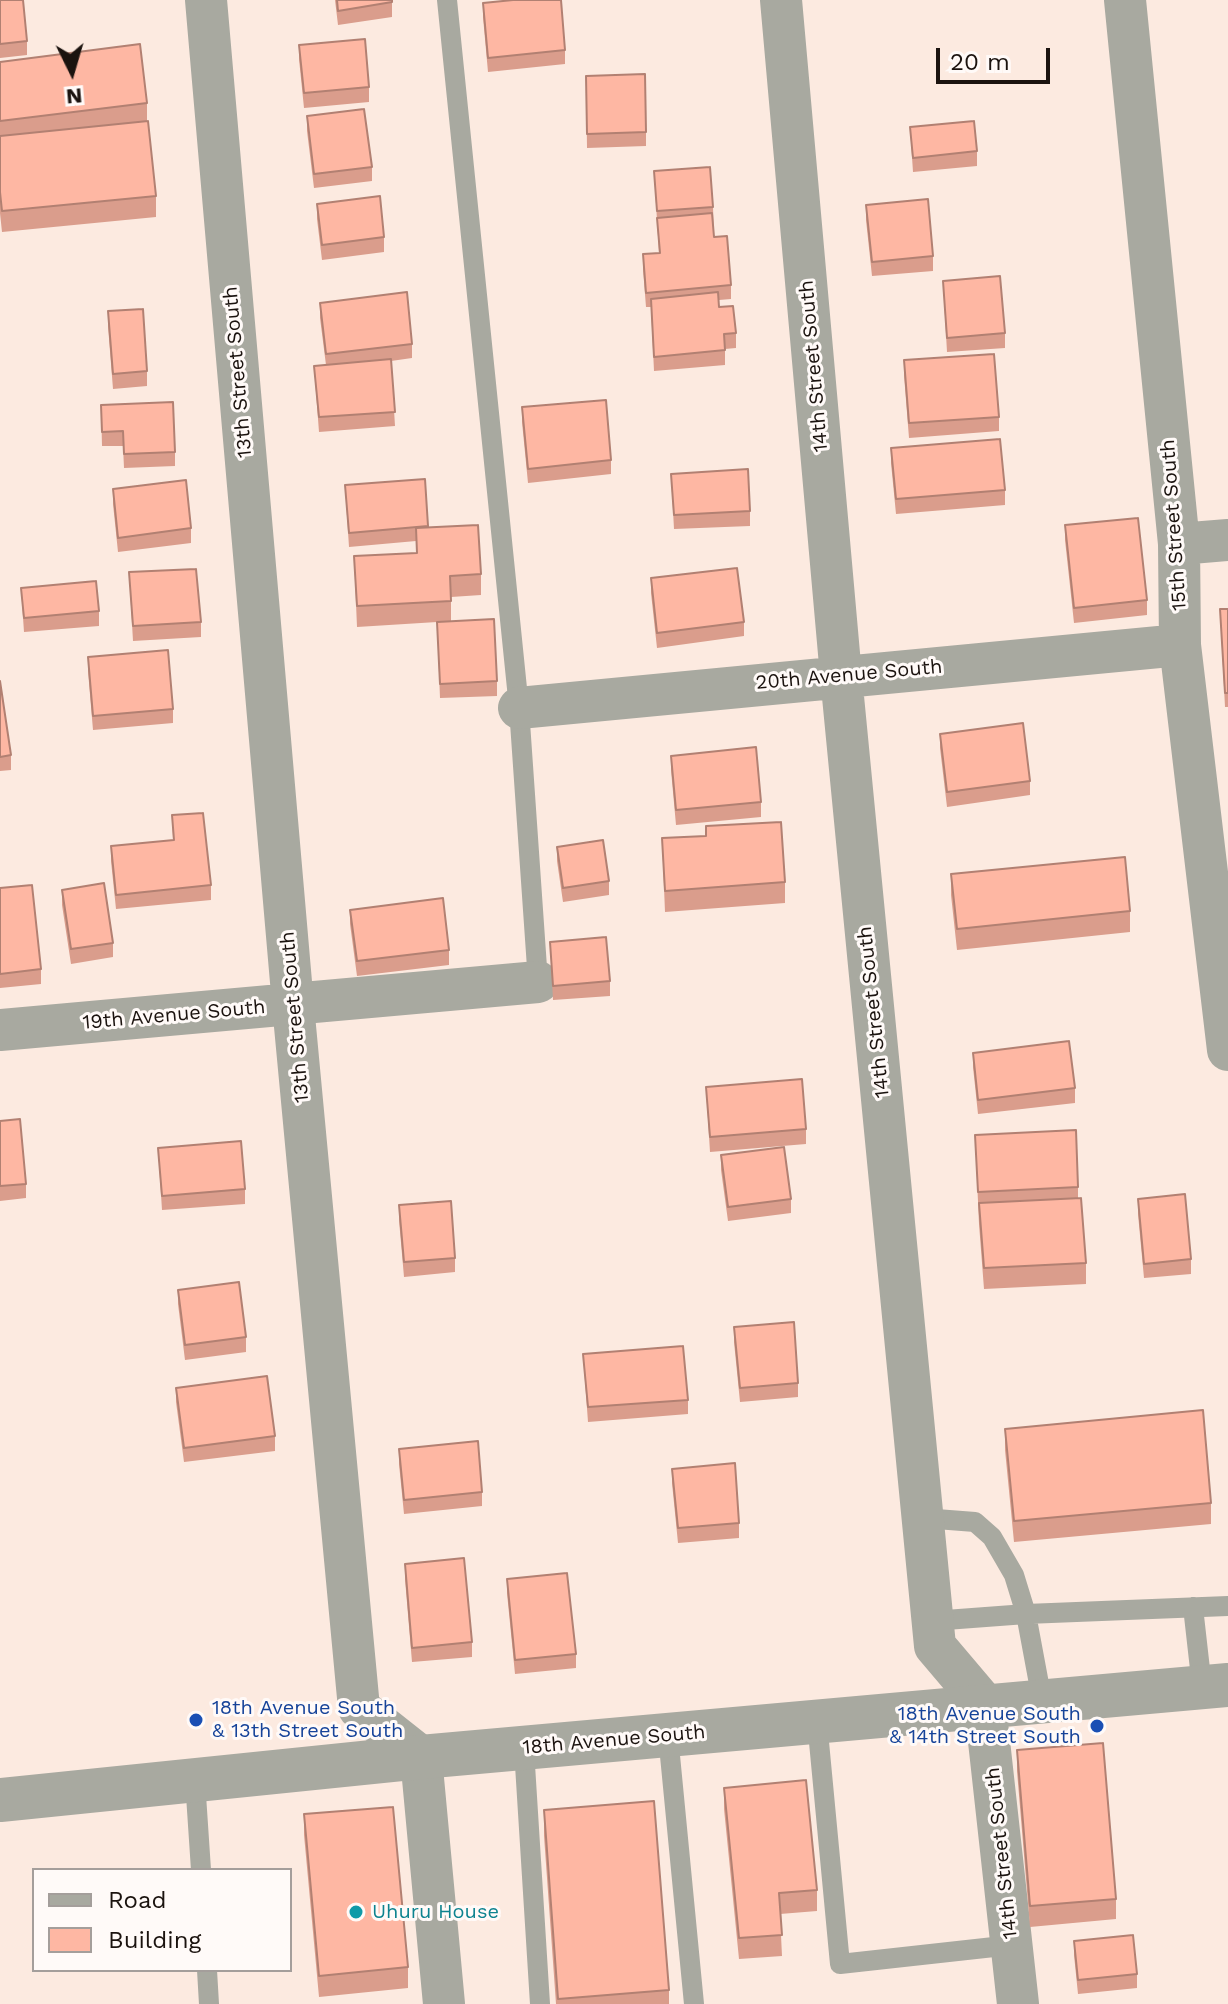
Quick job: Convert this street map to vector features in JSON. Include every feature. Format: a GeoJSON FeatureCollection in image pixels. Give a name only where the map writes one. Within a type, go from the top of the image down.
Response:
{"type":"FeatureCollection","features":[{"type":"Feature","properties":{"kind":"street","name":"13th Street South"},"geometry":{"type":"LineString","coordinates":[[206,0],[293,1005],[359,1708],[421,1757]]}},
{"type":"Feature","properties":{"kind":"street","name":"14th Street South"},"geometry":{"type":"LineString","coordinates":[[781,0],[841,676],[932,1621],[935,1646],[985,1705],[1018,2004]]}},
{"type":"Feature","properties":{"kind":"street","name":"15th Street South"},"geometry":{"type":"LineString","coordinates":[[1125,0],[1179,544],[1180,645],[1228,1050]]}},
{"type":"Feature","properties":{"kind":"street"},"geometry":{"type":"LineString","coordinates":[[1179,544],[1228,540]]}},
{"type":"Feature","properties":{"kind":"street","name":"20th Avenue South"},"geometry":{"type":"LineString","coordinates":[[519,708],[1180,645]]}},
{"type":"Feature","properties":{"kind":"street","name":"19th Avenue South"},"geometry":{"type":"LineString","coordinates":[[0,1030],[538,982]]}},
{"type":"Feature","properties":{"kind":"street","name":"18th Avenue South"},"geometry":{"type":"LineString","coordinates":[[0,1800],[421,1757],[1215,1686]]}},
{"type":"Feature","properties":{"kind":"street"},"geometry":{"type":"LineString","coordinates":[[421,1757],[444,2004]]}},
{"type":"Feature","properties":{"kind":"lane"},"geometry":{"type":"LineString","coordinates":[[447,0],[519,708],[538,982]]}},
{"type":"Feature","properties":{"kind":"lane"},"geometry":{"type":"LineString","coordinates":[[923,1518],[975,1522],[992,1537],[1014,1575],[1026,1614],[1042,1700]]}},
{"type":"Feature","properties":{"kind":"lane"},"geometry":{"type":"LineString","coordinates":[[932,1621],[1228,1606]]}},
{"type":"Feature","properties":{"kind":"lane"},"geometry":{"type":"LineString","coordinates":[[1193,1607],[1215,1686]]}},
{"type":"Feature","properties":{"kind":"lane"},"geometry":{"type":"LineString","coordinates":[[817,1721],[840,1964],[1012,1945]]}},
{"type":"Feature","properties":{"kind":"lane"},"geometry":{"type":"LineString","coordinates":[[668,1735],[694,2004]]}},
{"type":"Feature","properties":{"kind":"lane"},"geometry":{"type":"LineString","coordinates":[[524,1749],[540,2004]]}},
{"type":"Feature","properties":{"kind":"lane"},"geometry":{"type":"LineString","coordinates":[[195,1780],[201,1868]]}},
{"type":"Feature","properties":{"kind":"lane"},"geometry":{"type":"LineString","coordinates":[[207,1972],[209,2004]]}},
{"type":"Feature","properties":{"kind":"building"},"geometry":{"type":"Polygon","coordinates":[[[0,0],[23,0],[27,41],[0,44],[0,0]]]}},
{"type":"Feature","properties":{"kind":"building"},"geometry":{"type":"Polygon","coordinates":[[[337,0],[392,0],[392,2],[338,11],[337,0]]]}},
{"type":"Feature","properties":{"kind":"building"},"geometry":{"type":"Polygon","coordinates":[[[561,0],[565,50],[488,58],[483,3],[561,0]]]}},
{"type":"Feature","properties":{"kind":"building"},"geometry":{"type":"Polygon","coordinates":[[[365,39],[369,87],[304,93],[299,45],[365,39]]]}},
{"type":"Feature","properties":{"kind":"building"},"geometry":{"type":"Polygon","coordinates":[[[140,44],[147,103],[0,121],[0,62],[140,44]]]}},
{"type":"Feature","properties":{"kind":"building"},"geometry":{"type":"Polygon","coordinates":[[[645,74],[646,132],[587,134],[586,76],[645,74]]]}},
{"type":"Feature","properties":{"kind":"building"},"geometry":{"type":"Polygon","coordinates":[[[364,109],[372,167],[314,174],[307,116],[364,109]]]}},
{"type":"Feature","properties":{"kind":"building"},"geometry":{"type":"Polygon","coordinates":[[[148,121],[156,196],[2,211],[0,136],[148,121]]]}},
{"type":"Feature","properties":{"kind":"building"},"geometry":{"type":"Polygon","coordinates":[[[974,121],[977,151],[913,158],[910,127],[974,121]]]}},
{"type":"Feature","properties":{"kind":"building"},"geometry":{"type":"Polygon","coordinates":[[[710,167],[713,207],[657,211],[654,171],[710,167]]]}},
{"type":"Feature","properties":{"kind":"building"},"geometry":{"type":"Polygon","coordinates":[[[380,196],[384,237],[322,245],[317,204],[380,196]]]}},
{"type":"Feature","properties":{"kind":"building"},"geometry":{"type":"Polygon","coordinates":[[[928,199],[933,256],[872,262],[866,205],[928,199]]]}},
{"type":"Feature","properties":{"kind":"building"},"geometry":{"type":"Polygon","coordinates":[[[712,213],[714,237],[727,236],[731,285],[646,293],[643,254],[660,253],[657,218],[712,213]]]}},
{"type":"Feature","properties":{"kind":"building"},"geometry":{"type":"Polygon","coordinates":[[[1000,276],[1005,333],[947,338],[943,281],[1000,276]]]}},
{"type":"Feature","properties":{"kind":"building"},"geometry":{"type":"Polygon","coordinates":[[[407,292],[412,344],[326,354],[320,303],[407,292]]]}},
{"type":"Feature","properties":{"kind":"building"},"geometry":{"type":"Polygon","coordinates":[[[718,292],[719,307],[733,306],[736,333],[724,334],[725,350],[654,357],[651,299],[718,292]]]}},
{"type":"Feature","properties":{"kind":"building"},"geometry":{"type":"Polygon","coordinates":[[[143,309],[147,371],[113,374],[108,311],[143,309]]]}},
{"type":"Feature","properties":{"kind":"building"},"geometry":{"type":"Polygon","coordinates":[[[994,354],[999,417],[909,423],[904,360],[994,354]]]}},
{"type":"Feature","properties":{"kind":"building"},"geometry":{"type":"Polygon","coordinates":[[[391,359],[395,412],[319,417],[314,366],[391,359]]]}},
{"type":"Feature","properties":{"kind":"building"},"geometry":{"type":"Polygon","coordinates":[[[606,400],[611,460],[528,469],[522,407],[606,400]]]}},
{"type":"Feature","properties":{"kind":"building"},"geometry":{"type":"Polygon","coordinates":[[[173,402],[175,452],[124,454],[123,431],[102,432],[101,405],[173,402]]]}},
{"type":"Feature","properties":{"kind":"building"},"geometry":{"type":"Polygon","coordinates":[[[1000,439],[1005,490],[896,499],[891,448],[1000,439]]]}},
{"type":"Feature","properties":{"kind":"building"},"geometry":{"type":"Polygon","coordinates":[[[748,469],[750,511],[674,515],[671,474],[748,469]]]}},
{"type":"Feature","properties":{"kind":"building"},"geometry":{"type":"Polygon","coordinates":[[[425,479],[428,526],[349,533],[345,485],[425,479]]]}},
{"type":"Feature","properties":{"kind":"building"},"geometry":{"type":"Polygon","coordinates":[[[186,480],[191,528],[118,538],[113,489],[186,480]]]}},
{"type":"Feature","properties":{"kind":"building"},"geometry":{"type":"Polygon","coordinates":[[[1138,518],[1147,600],[1074,608],[1065,525],[1138,518]]]}},
{"type":"Feature","properties":{"kind":"building"},"geometry":{"type":"Polygon","coordinates":[[[478,525],[481,574],[450,576],[451,601],[357,606],[354,556],[417,553],[416,528],[478,525]]]}},
{"type":"Feature","properties":{"kind":"building"},"geometry":{"type":"Polygon","coordinates":[[[737,568],[744,622],[657,633],[651,578],[737,568]]]}},
{"type":"Feature","properties":{"kind":"building"},"geometry":{"type":"Polygon","coordinates":[[[196,569],[201,622],[133,626],[129,572],[196,569]]]}},
{"type":"Feature","properties":{"kind":"building"},"geometry":{"type":"Polygon","coordinates":[[[96,581],[99,611],[24,618],[21,588],[96,581]]]}},
{"type":"Feature","properties":{"kind":"building"},"geometry":{"type":"Polygon","coordinates":[[[1220,609],[1228,609],[1228,693],[1225,693],[1220,609]]]}},
{"type":"Feature","properties":{"kind":"building"},"geometry":{"type":"Polygon","coordinates":[[[494,619],[497,681],[440,684],[437,622],[494,619]]]}},
{"type":"Feature","properties":{"kind":"building"},"geometry":{"type":"Polygon","coordinates":[[[168,650],[173,709],[93,716],[88,657],[168,650]]]}},
{"type":"Feature","properties":{"kind":"building"},"geometry":{"type":"Polygon","coordinates":[[[0,681],[11,755],[0,757],[0,681]]]}},
{"type":"Feature","properties":{"kind":"building"},"geometry":{"type":"Polygon","coordinates":[[[1023,723],[1030,781],[947,792],[940,734],[1023,723]]]}},
{"type":"Feature","properties":{"kind":"building"},"geometry":{"type":"Polygon","coordinates":[[[756,747],[761,802],[676,810],[671,756],[756,747]]]}},
{"type":"Feature","properties":{"kind":"building"},"geometry":{"type":"Polygon","coordinates":[[[203,813],[211,885],[116,895],[111,846],[174,840],[172,815],[203,813]]]}},
{"type":"Feature","properties":{"kind":"building"},"geometry":{"type":"Polygon","coordinates":[[[781,822],[785,882],[665,891],[662,838],[706,836],[706,826],[781,822]]]}},
{"type":"Feature","properties":{"kind":"building"},"geometry":{"type":"Polygon","coordinates":[[[603,840],[609,881],[563,888],[557,847],[603,840]]]}},
{"type":"Feature","properties":{"kind":"building"},"geometry":{"type":"Polygon","coordinates":[[[1125,857],[1130,911],[957,929],[951,874],[1125,857]]]}},
{"type":"Feature","properties":{"kind":"building"},"geometry":{"type":"Polygon","coordinates":[[[104,883],[113,943],[71,949],[62,890],[104,883]]]}},
{"type":"Feature","properties":{"kind":"building"},"geometry":{"type":"Polygon","coordinates":[[[32,885],[41,969],[0,974],[0,888],[32,885]]]}},
{"type":"Feature","properties":{"kind":"building"},"geometry":{"type":"Polygon","coordinates":[[[443,898],[449,950],[357,961],[350,910],[443,898]]]}},
{"type":"Feature","properties":{"kind":"building"},"geometry":{"type":"Polygon","coordinates":[[[606,937],[610,981],[553,986],[550,942],[606,937]]]}},
{"type":"Feature","properties":{"kind":"building"},"geometry":{"type":"Polygon","coordinates":[[[1069,1041],[1075,1088],[978,1100],[973,1053],[1069,1041]]]}},
{"type":"Feature","properties":{"kind":"building"},"geometry":{"type":"Polygon","coordinates":[[[802,1079],[806,1129],[710,1137],[706,1087],[802,1079]]]}},
{"type":"Feature","properties":{"kind":"building"},"geometry":{"type":"Polygon","coordinates":[[[20,1119],[26,1184],[0,1186],[0,1121],[20,1119]]]}},
{"type":"Feature","properties":{"kind":"building"},"geometry":{"type":"Polygon","coordinates":[[[1076,1130],[1078,1187],[978,1192],[975,1135],[1076,1130]]]}},
{"type":"Feature","properties":{"kind":"building"},"geometry":{"type":"Polygon","coordinates":[[[241,1141],[245,1189],[162,1196],[158,1148],[241,1141]]]}},
{"type":"Feature","properties":{"kind":"building"},"geometry":{"type":"Polygon","coordinates":[[[784,1147],[791,1199],[728,1207],[721,1155],[784,1147]]]}},
{"type":"Feature","properties":{"kind":"building"},"geometry":{"type":"Polygon","coordinates":[[[1185,1194],[1191,1259],[1144,1264],[1138,1199],[1185,1194]]]}},
{"type":"Feature","properties":{"kind":"building"},"geometry":{"type":"Polygon","coordinates":[[[1081,1198],[1086,1263],[984,1268],[979,1203],[1081,1198]]]}},
{"type":"Feature","properties":{"kind":"building"},"geometry":{"type":"Polygon","coordinates":[[[451,1201],[455,1258],[404,1262],[399,1205],[451,1201]]]}},
{"type":"Feature","properties":{"kind":"building"},"geometry":{"type":"Polygon","coordinates":[[[239,1282],[246,1337],[185,1345],[178,1290],[239,1282]]]}},
{"type":"Feature","properties":{"kind":"building"},"geometry":{"type":"Polygon","coordinates":[[[794,1322],[798,1383],[740,1388],[734,1327],[794,1322]]]}},
{"type":"Feature","properties":{"kind":"building"},"geometry":{"type":"Polygon","coordinates":[[[683,1346],[688,1400],[588,1407],[583,1354],[683,1346]]]}},
{"type":"Feature","properties":{"kind":"building"},"geometry":{"type":"Polygon","coordinates":[[[267,1376],[275,1436],[184,1448],[176,1388],[267,1376]]]}},
{"type":"Feature","properties":{"kind":"building"},"geometry":{"type":"Polygon","coordinates":[[[1203,1410],[1211,1503],[1014,1521],[1005,1429],[1203,1410]]]}},
{"type":"Feature","properties":{"kind":"building"},"geometry":{"type":"Polygon","coordinates":[[[478,1441],[482,1492],[404,1500],[399,1449],[478,1441]]]}},
{"type":"Feature","properties":{"kind":"building"},"geometry":{"type":"Polygon","coordinates":[[[735,1463],[739,1523],[678,1528],[672,1469],[735,1463]]]}},
{"type":"Feature","properties":{"kind":"building"},"geometry":{"type":"Polygon","coordinates":[[[464,1558],[472,1642],[412,1648],[405,1564],[464,1558]]]}},
{"type":"Feature","properties":{"kind":"building"},"geometry":{"type":"Polygon","coordinates":[[[567,1573],[576,1654],[515,1660],[507,1579],[567,1573]]]}},
{"type":"Feature","properties":{"kind":"building"},"geometry":{"type":"Polygon","coordinates":[[[1103,1743],[1116,1899],[1030,1906],[1017,1750],[1103,1743]]]}},
{"type":"Feature","properties":{"kind":"building"},"geometry":{"type":"Polygon","coordinates":[[[806,1780],[817,1890],[779,1893],[782,1935],[739,1938],[724,1788],[806,1780]]]}},
{"type":"Feature","properties":{"kind":"building"},"geometry":{"type":"Polygon","coordinates":[[[654,1801],[669,1990],[558,1999],[544,1810],[654,1801]]]}},
{"type":"Feature","properties":{"kind":"building","name":"Uhuru House"},"geometry":{"type":"Polygon","coordinates":[[[393,1807],[408,1967],[319,1976],[304,1814],[393,1807]]]}},
{"type":"Feature","properties":{"kind":"building"},"geometry":{"type":"Polygon","coordinates":[[[1133,1935],[1137,1974],[1078,1980],[1074,1941],[1133,1935]]]}},
{"type":"Feature","properties":{"kind":"place","name":"18th Avenue South & 13th Street South"},"geometry":{"type":"Point","coordinates":[196,1720]}},
{"type":"Feature","properties":{"kind":"place","name":"18th Avenue South & 14th Street South"},"geometry":{"type":"Point","coordinates":[1097,1726]}},
{"type":"Feature","properties":{"kind":"place","name":"Uhuru House"},"geometry":{"type":"Point","coordinates":[356,1912]}}]}
